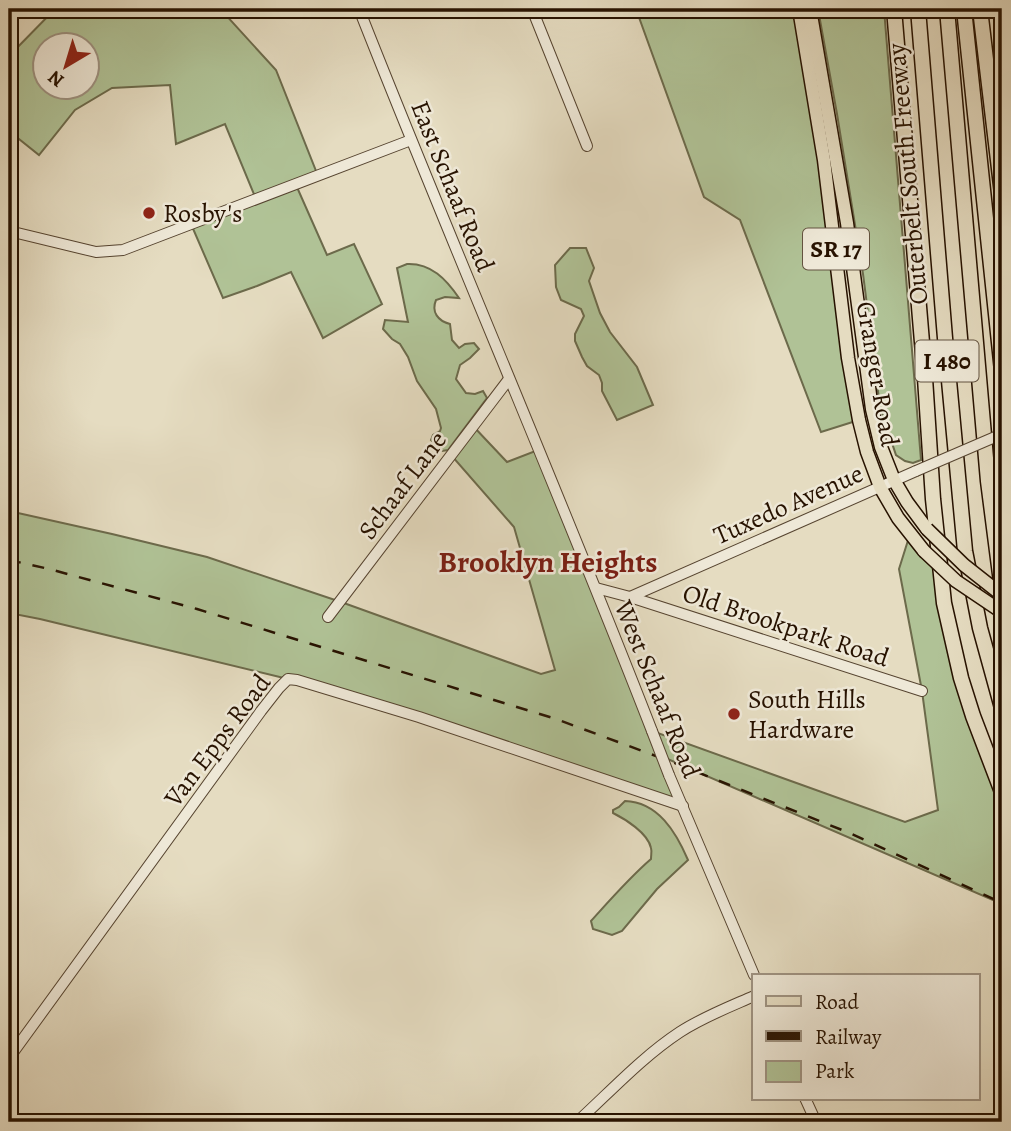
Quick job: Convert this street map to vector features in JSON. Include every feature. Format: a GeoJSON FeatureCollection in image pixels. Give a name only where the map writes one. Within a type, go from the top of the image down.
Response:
{"type":"FeatureCollection","features":[{"type":"Feature","properties":{"kind":"highway"},"geometry":{"type":"LineString","coordinates":[[894,9],[933,499],[944,603],[961,678],[1002,792]]}},
{"type":"Feature","properties":{"kind":"highway","name":"Outerbelt South Freeway"},"geometry":{"type":"LineString","coordinates":[[918,9],[965,551],[980,628],[1002,708]]}},
{"type":"Feature","properties":{"kind":"highway","name":"Outerbelt South Freeway"},"geometry":{"type":"LineString","coordinates":[[947,9],[988,481],[1002,593]]}},
{"type":"Feature","properties":{"kind":"highway"},"geometry":{"type":"LineString","coordinates":[[964,9],[1002,372]]}},
{"type":"Feature","properties":{"kind":"highway"},"geometry":{"type":"LineString","coordinates":[[980,9],[1002,194]]}},
{"type":"Feature","properties":{"kind":"main road","name":"Granger Road"},"geometry":{"type":"LineString","coordinates":[[799,9],[829,194],[848,358],[863,436],[880,487],[898,517],[925,551],[956,581],[1002,612]]}},
{"type":"Feature","properties":{"kind":"main road","name":"Granger Road"},"geometry":{"type":"LineString","coordinates":[[810,9],[847,223],[872,409],[881,447],[894,480],[927,529],[964,565],[1002,593]]}},
{"type":"Feature","properties":{"kind":"street","name":"East Schaaf Road"},"geometry":{"type":"LineString","coordinates":[[359,9],[509,379]]}},
{"type":"Feature","properties":{"kind":"street"},"geometry":{"type":"LineString","coordinates":[[531,9],[587,146]]}},
{"type":"Feature","properties":{"kind":"street"},"geometry":{"type":"LineString","coordinates":[[9,231],[96,251],[123,250],[411,140]]}},
{"type":"Feature","properties":{"kind":"street","name":"West Schaaf Road"},"geometry":{"type":"LineString","coordinates":[[509,379],[596,588],[669,775],[754,974]]}},
{"type":"Feature","properties":{"kind":"street","name":"Schaaf Lane"},"geometry":{"type":"LineString","coordinates":[[328,617],[509,379]]}},
{"type":"Feature","properties":{"kind":"street","name":"Tuxedo Avenue"},"geometry":{"type":"LineString","coordinates":[[630,597],[1002,434]]}},
{"type":"Feature","properties":{"kind":"street","name":"Old Brookpark Road"},"geometry":{"type":"LineString","coordinates":[[596,588],[922,691]]}},
{"type":"Feature","properties":{"kind":"street","name":"Van Epps Road"},"geometry":{"type":"LineString","coordinates":[[9,1058],[261,711],[288,679],[419,717],[683,806]]}},
{"type":"Feature","properties":{"kind":"street"},"geometry":{"type":"LineString","coordinates":[[577,1122],[670,1040],[695,1023],[752,997]]}},
{"type":"Feature","properties":{"kind":"street"},"geometry":{"type":"LineString","coordinates":[[806,1100],[816,1122]]}},
{"type":"Feature","properties":{"kind":"green space"},"geometry":{"type":"Polygon","coordinates":[[[55,9],[225,9],[223,12],[276,70],[318,176],[296,185],[327,255],[354,244],[382,304],[323,338],[291,272],[223,298],[191,224],[256,199],[225,124],[176,144],[170,85],[112,88],[102,94],[102,32],[32,32],[55,9]]]}},
{"type":"Feature","properties":{"kind":"green space"},"geometry":{"type":"Polygon","coordinates":[[[636,9],[799,9],[859,420],[821,432],[740,220],[704,197],[636,9]]]}},
{"type":"Feature","properties":{"kind":"green space"},"geometry":{"type":"Polygon","coordinates":[[[818,9],[884,9],[921,460],[913,463],[896,455],[880,407],[863,274],[818,9]]]}},
{"type":"Feature","properties":{"kind":"green space"},"geometry":{"type":"Polygon","coordinates":[[[994,9],[1002,9],[1002,87],[994,9]]]}},
{"type":"Feature","properties":{"kind":"green space"},"geometry":{"type":"Polygon","coordinates":[[[32,32],[32,102],[88,102],[75,110],[39,155],[9,131],[9,56],[32,32]]]}},
{"type":"Feature","properties":{"kind":"green space"},"geometry":{"type":"Polygon","coordinates":[[[570,248],[586,248],[594,268],[589,281],[600,313],[610,332],[637,367],[653,405],[617,420],[602,391],[599,375],[587,366],[575,341],[575,334],[584,316],[581,309],[561,300],[556,287],[555,265],[570,248]]]}},
{"type":"Feature","properties":{"kind":"green space"},"geometry":{"type":"Polygon","coordinates":[[[407,264],[431,269],[449,285],[459,298],[445,297],[436,300],[435,312],[442,321],[450,324],[452,340],[459,348],[474,343],[479,349],[460,365],[456,379],[466,393],[483,391],[487,398],[448,450],[442,451],[431,440],[441,428],[436,409],[417,381],[400,344],[383,329],[385,320],[408,322],[397,268],[407,264]]]}},
{"type":"Feature","properties":{"kind":"green space"},"geometry":{"type":"Polygon","coordinates":[[[473,426],[507,462],[538,450],[652,731],[905,822],[938,810],[922,691],[899,569],[910,534],[933,561],[1002,792],[1002,904],[663,757],[683,806],[288,679],[9,613],[9,511],[207,557],[541,674],[555,670],[514,527],[451,455],[473,426]]]}},
{"type":"Feature","properties":{"kind":"green space"},"geometry":{"type":"Polygon","coordinates":[[[625,801],[647,807],[664,820],[678,839],[688,860],[657,889],[622,931],[612,935],[593,929],[591,921],[651,859],[649,842],[641,832],[613,813],[613,810],[625,801]]]}},
{"type":"Feature","properties":{"kind":"railway"},"geometry":{"type":"LineString","coordinates":[[9,560],[197,609],[556,719],[852,834],[1002,903]]}},
{"type":"Feature","properties":{"kind":"place","name":"Rosby's"},"geometry":{"type":"Point","coordinates":[149,213]}},
{"type":"Feature","properties":{"kind":"place","name":"South Hills Hardware"},"geometry":{"type":"Point","coordinates":[734,714]}},
{"type":"Feature","properties":{"kind":"district","name":"Brooklyn Heights"},"geometry":{"type":"Point","coordinates":[548,562]}}]}
